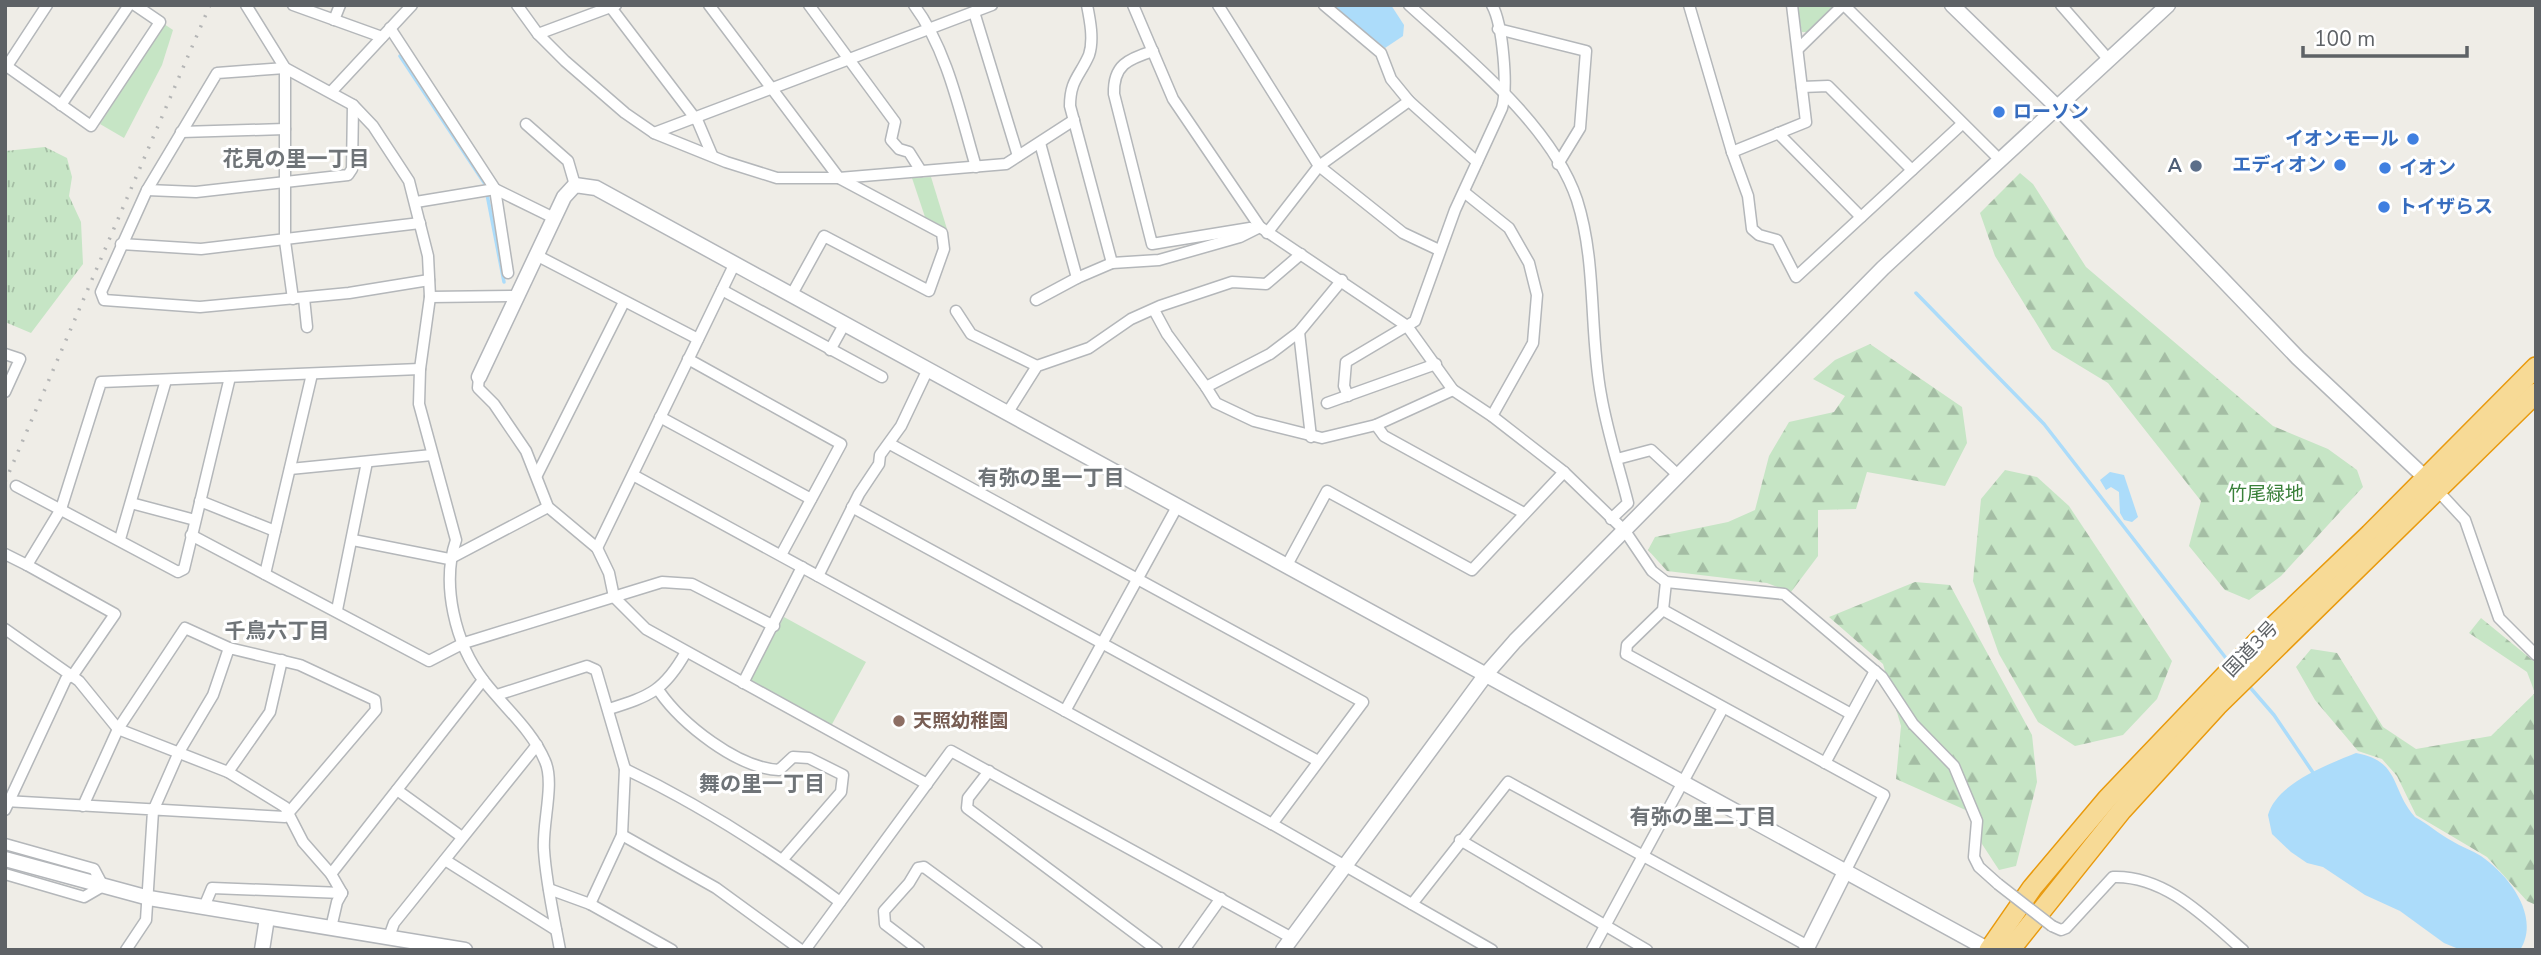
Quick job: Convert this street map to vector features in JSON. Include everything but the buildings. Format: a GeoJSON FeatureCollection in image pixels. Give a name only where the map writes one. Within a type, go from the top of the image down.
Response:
{"type":"FeatureCollection","features":[{"type":"Feature","properties":{"kind":"highway","name":"国道3号"},"geometry":{"type":"LineString","coordinates":[[1989,950],[2070,841],[2431,483],[2536,367]]}},
{"type":"Feature","properties":{"kind":"highway","name":"国道3号"},"geometry":{"type":"LineString","coordinates":[[2431,483],[2536,393]]}},
{"type":"Feature","properties":{"kind":"highway","name":"国道3号"},"geometry":{"type":"LineString","coordinates":[[2010,950],[2211,701]]}},
{"type":"Feature","properties":{"kind":"street"},"geometry":{"type":"LineString","coordinates":[[47,5],[6,66],[91,126],[160,22],[135,5]]}},
{"type":"Feature","properties":{"kind":"street"},"geometry":{"type":"LineString","coordinates":[[61,105],[129,5]]}},
{"type":"Feature","properties":{"kind":"street"},"geometry":{"type":"LineString","coordinates":[[246,5],[261,34],[285,68],[353,105],[388,147],[409,181],[416,202],[428,257],[430,297],[420,369],[419,404],[456,540],[449,559],[448,585],[464,643],[483,680],[537,745],[547,763],[549,778],[544,839],[560,950]]}},
{"type":"Feature","properties":{"kind":"street"},"geometry":{"type":"LineString","coordinates":[[293,5],[382,37]]}},
{"type":"Feature","properties":{"kind":"street"},"geometry":{"type":"LineString","coordinates":[[334,20],[340,5]]}},
{"type":"Feature","properties":{"kind":"street"},"geometry":{"type":"LineString","coordinates":[[331,92],[412,5]]}},
{"type":"Feature","properties":{"kind":"street"},"geometry":{"type":"LineString","coordinates":[[517,5],[538,34],[625,113],[654,132],[777,178],[839,178],[1006,164],[1074,120]]}},
{"type":"Feature","properties":{"kind":"street"},"geometry":{"type":"LineString","coordinates":[[709,5],[839,178],[942,233],[944,249],[929,291],[824,236],[792,294]]}},
{"type":"Feature","properties":{"kind":"street"},"geometry":{"type":"LineString","coordinates":[[809,5],[895,122],[891,140],[899,149],[909,152],[921,172]]}},
{"type":"Feature","properties":{"kind":"street"},"geometry":{"type":"LineString","coordinates":[[914,5],[930,29],[953,89],[976,167]]}},
{"type":"Feature","properties":{"kind":"street"},"geometry":{"type":"LineString","coordinates":[[654,132],[992,5]]}},
{"type":"Feature","properties":{"kind":"street"},"geometry":{"type":"LineString","coordinates":[[1087,5],[1091,43],[1089,54],[1070,87],[1074,120],[1112,263]]}},
{"type":"Feature","properties":{"kind":"street"},"geometry":{"type":"LineString","coordinates":[[1133,5],[1173,99],[1263,230],[1342,280],[1407,326],[1453,390],[1492,415],[1564,472],[1625,531],[1652,571],[1665,582],[1784,594],[1875,670],[1913,724],[1954,766],[1977,821],[1973,856],[1979,867],[1998,884],[2052,926],[2066,928],[2113,877],[2128,876],[2159,884],[2243,950]]}},
{"type":"Feature","properties":{"kind":"street"},"geometry":{"type":"LineString","coordinates":[[1218,5],[1319,166],[1403,233],[1439,250]]}},
{"type":"Feature","properties":{"kind":"street"},"geometry":{"type":"LineString","coordinates":[[1324,5],[1381,53],[1391,79],[1409,101],[1478,162]]}},
{"type":"Feature","properties":{"kind":"street"},"geometry":{"type":"LineString","coordinates":[[1409,5],[1521,110],[1558,164],[1576,199],[1587,245],[1601,395],[1628,503],[1611,519]]}},
{"type":"Feature","properties":{"kind":"street"},"geometry":{"type":"LineString","coordinates":[[1689,5],[1732,152],[1748,196],[1752,229],[1759,235],[1777,240],[1796,277],[1962,124]]}},
{"type":"Feature","properties":{"kind":"street"},"geometry":{"type":"LineString","coordinates":[[1732,152],[1806,122],[1792,5]]}},
{"type":"Feature","properties":{"kind":"street"},"geometry":{"type":"LineString","coordinates":[[1799,48],[1843,5],[2000,160]]}},
{"type":"Feature","properties":{"kind":"street"},"geometry":{"type":"LineString","coordinates":[[1952,5],[2057,107],[2298,358],[2431,483],[2465,520],[2499,618],[2536,655]]}},
{"type":"Feature","properties":{"kind":"street"},"geometry":{"type":"LineString","coordinates":[[622,835],[716,888],[803,950],[951,751],[1221,898],[1288,944],[1488,673],[1515,641],[1825,324],[2168,5]]}},
{"type":"Feature","properties":{"kind":"street"},"geometry":{"type":"LineString","coordinates":[[538,34],[612,6],[694,117],[712,155]]}},
{"type":"Feature","properties":{"kind":"street"},"geometry":{"type":"LineString","coordinates":[[2063,6],[2109,60]]}},
{"type":"Feature","properties":{"kind":"street"},"geometry":{"type":"LineString","coordinates":[[1348,396],[1344,386],[1346,362],[1415,321],[1439,250],[1506,96],[1497,8]]}},
{"type":"Feature","properties":{"kind":"street"},"geometry":{"type":"LineString","coordinates":[[974,12],[1018,156]]}},
{"type":"Feature","properties":{"kind":"street"},"geometry":{"type":"LineString","coordinates":[[390,28],[495,189],[508,273]]}},
{"type":"Feature","properties":{"kind":"street"},"geometry":{"type":"LineString","coordinates":[[1499,29],[1586,51],[1580,128],[1558,164]]}},
{"type":"Feature","properties":{"kind":"street"},"geometry":{"type":"LineString","coordinates":[[1153,51],[1127,59],[1114,79],[1114,94],[1152,244],[1263,230]]}},
{"type":"Feature","properties":{"kind":"street"},"geometry":{"type":"LineString","coordinates":[[285,68],[285,241],[307,327]]}},
{"type":"Feature","properties":{"kind":"street"},"geometry":{"type":"LineString","coordinates":[[285,68],[217,73],[147,190],[101,292],[104,300],[200,307],[298,299],[429,280]]}},
{"type":"Feature","properties":{"kind":"street"},"geometry":{"type":"LineString","coordinates":[[1802,87],[1828,86],[1912,170]]}},
{"type":"Feature","properties":{"kind":"street"},"geometry":{"type":"LineString","coordinates":[[1036,300],[1112,263],[1158,260],[1263,230],[1319,166],[1409,101]]}},
{"type":"Feature","properties":{"kind":"street"},"geometry":{"type":"LineString","coordinates":[[147,190],[197,192],[348,175],[352,169],[353,105]]}},
{"type":"Feature","properties":{"kind":"street"},"geometry":{"type":"LineString","coordinates":[[526,124],[568,161],[575,185]]}},
{"type":"Feature","properties":{"kind":"street"},"geometry":{"type":"LineString","coordinates":[[181,132],[285,128]]}},
{"type":"Feature","properties":{"kind":"street"},"geometry":{"type":"LineString","coordinates":[[1778,133],[1861,217]]}},
{"type":"Feature","properties":{"kind":"street"},"geometry":{"type":"LineString","coordinates":[[1040,143],[1077,278]]}},
{"type":"Feature","properties":{"kind":"street"},"geometry":{"type":"LineString","coordinates":[[575,185],[564,197],[536,255],[479,377],[478,388],[494,404],[526,451],[548,507],[597,548],[609,573],[614,597],[646,629],[927,784]]}},
{"type":"Feature","properties":{"kind":"street"},"geometry":{"type":"LineString","coordinates":[[575,185],[596,188],[735,263],[1488,673],[1989,950]]}},
{"type":"Feature","properties":{"kind":"street"},"geometry":{"type":"LineString","coordinates":[[416,202],[495,189],[554,218]]}},
{"type":"Feature","properties":{"kind":"street"},"geometry":{"type":"LineString","coordinates":[[1464,192],[1509,228],[1529,263],[1537,295],[1533,343],[1492,415]]}},
{"type":"Feature","properties":{"kind":"street"},"geometry":{"type":"LineString","coordinates":[[121,244],[188,249],[285,241],[420,223]]}},
{"type":"Feature","properties":{"kind":"street"},"geometry":{"type":"LineString","coordinates":[[1008,412],[1037,366],[1089,348],[1131,319],[1232,282],[1266,284],[1300,254]]}},
{"type":"Feature","properties":{"kind":"street"},"geometry":{"type":"LineString","coordinates":[[536,255],[698,339]]}},
{"type":"Feature","properties":{"kind":"street"},"geometry":{"type":"LineString","coordinates":[[597,548],[735,263]]}},
{"type":"Feature","properties":{"kind":"street"},"geometry":{"type":"LineString","coordinates":[[1206,387],[1270,354],[1299,332],[1342,280]]}},
{"type":"Feature","properties":{"kind":"street"},"geometry":{"type":"LineString","coordinates":[[722,290],[881,377]]}},
{"type":"Feature","properties":{"kind":"street"},"geometry":{"type":"LineString","coordinates":[[430,297],[517,296]]}},
{"type":"Feature","properties":{"kind":"street"},"geometry":{"type":"LineString","coordinates":[[537,475],[545,464],[624,302]]}},
{"type":"Feature","properties":{"kind":"street"},"geometry":{"type":"LineString","coordinates":[[1154,310],[1167,334],[1216,403],[1254,421],[1311,437],[1335,435],[1376,425],[1453,390]]}},
{"type":"Feature","properties":{"kind":"street"},"geometry":{"type":"LineString","coordinates":[[956,311],[971,334],[1037,366]]}},
{"type":"Feature","properties":{"kind":"street"},"geometry":{"type":"LineString","coordinates":[[830,350],[845,323]]}},
{"type":"Feature","properties":{"kind":"street"},"geometry":{"type":"LineString","coordinates":[[1299,332],[1311,437]]}},
{"type":"Feature","properties":{"kind":"street"},"geometry":{"type":"LineString","coordinates":[[5,354],[20,359],[5,392]]}},
{"type":"Feature","properties":{"kind":"street"},"geometry":{"type":"LineString","coordinates":[[688,359],[841,444],[780,555]]}},
{"type":"Feature","properties":{"kind":"street"},"geometry":{"type":"LineString","coordinates":[[1327,403],[1436,364]]}},
{"type":"Feature","properties":{"kind":"street"},"geometry":{"type":"LineString","coordinates":[[27,565],[61,509],[101,382],[420,369]]}},
{"type":"Feature","properties":{"kind":"street"},"geometry":{"type":"LineString","coordinates":[[818,576],[852,506],[879,464],[880,455],[890,444],[928,369]]}},
{"type":"Feature","properties":{"kind":"street"},"geometry":{"type":"LineString","coordinates":[[265,574],[312,374]]}},
{"type":"Feature","properties":{"kind":"street"},"geometry":{"type":"LineString","coordinates":[[16,486],[178,572],[184,569],[230,377]]}},
{"type":"Feature","properties":{"kind":"street"},"geometry":{"type":"LineString","coordinates":[[120,539],[166,380]]}},
{"type":"Feature","properties":{"kind":"street"},"geometry":{"type":"LineString","coordinates":[[660,417],[811,499]]}},
{"type":"Feature","properties":{"kind":"street"},"geometry":{"type":"LineString","coordinates":[[1376,425],[1384,436],[1524,513]]}},
{"type":"Feature","properties":{"kind":"street"},"geometry":{"type":"LineString","coordinates":[[890,444],[1363,702],[1272,824]]}},
{"type":"Feature","properties":{"kind":"street"},"geometry":{"type":"LineString","coordinates":[[1617,459],[1651,450],[1678,475]]}},
{"type":"Feature","properties":{"kind":"street"},"geometry":{"type":"LineString","coordinates":[[290,469],[432,455]]}},
{"type":"Feature","properties":{"kind":"street"},"geometry":{"type":"LineString","coordinates":[[337,610],[367,462]]}},
{"type":"Feature","properties":{"kind":"street"},"geometry":{"type":"LineString","coordinates":[[1287,565],[1327,491],[1472,570],[1564,472]]}},
{"type":"Feature","properties":{"kind":"street"},"geometry":{"type":"LineString","coordinates":[[633,475],[1272,824],[1492,950]]}},
{"type":"Feature","properties":{"kind":"street"},"geometry":{"type":"LineString","coordinates":[[200,501],[275,531]]}},
{"type":"Feature","properties":{"kind":"street"},"geometry":{"type":"LineString","coordinates":[[131,503],[195,520]]}},
{"type":"Feature","properties":{"kind":"street"},"geometry":{"type":"LineString","coordinates":[[1065,711],[1178,505]]}},
{"type":"Feature","properties":{"kind":"street"},"geometry":{"type":"LineString","coordinates":[[852,506],[1318,761]]}},
{"type":"Feature","properties":{"kind":"street"},"geometry":{"type":"LineString","coordinates":[[353,540],[449,559],[548,507]]}},
{"type":"Feature","properties":{"kind":"street"},"geometry":{"type":"LineString","coordinates":[[191,536],[337,610],[429,661],[464,643],[662,582],[692,584],[774,626]]}},
{"type":"Feature","properties":{"kind":"street"},"geometry":{"type":"LineString","coordinates":[[5,554],[115,614],[73,675],[66,679],[7,804],[285,817],[376,710],[375,700],[338,681],[282,660],[229,648],[185,628],[118,729],[83,806]]}},
{"type":"Feature","properties":{"kind":"street"},"geometry":{"type":"LineString","coordinates":[[743,683],[802,567]]}},
{"type":"Feature","properties":{"kind":"street"},"geometry":{"type":"LineString","coordinates":[[1412,904],[1508,782],[1807,948],[1884,795],[1626,654],[1627,645],[1663,610],[1665,582]]}},
{"type":"Feature","properties":{"kind":"street"},"geometry":{"type":"LineString","coordinates":[[1663,610],[1852,714]]}},
{"type":"Feature","properties":{"kind":"street"},"geometry":{"type":"LineString","coordinates":[[5,629],[73,675],[118,729],[228,772],[291,813],[303,842],[331,874],[342,893]]}},
{"type":"Feature","properties":{"kind":"street"},"geometry":{"type":"LineString","coordinates":[[126,950],[146,920],[153,811],[179,752],[213,695],[229,648]]}},
{"type":"Feature","properties":{"kind":"street"},"geometry":{"type":"LineString","coordinates":[[609,709],[659,691],[674,674],[687,652]]}},
{"type":"Feature","properties":{"kind":"street"},"geometry":{"type":"LineString","coordinates":[[228,772],[270,712],[282,660]]}},
{"type":"Feature","properties":{"kind":"street"},"geometry":{"type":"LineString","coordinates":[[497,695],[587,666],[596,670],[625,769],[622,835],[590,904]]}},
{"type":"Feature","properties":{"kind":"street"},"geometry":{"type":"LineString","coordinates":[[1825,763],[1875,670]]}},
{"type":"Feature","properties":{"kind":"street"},"geometry":{"type":"LineString","coordinates":[[331,874],[483,680]]}},
{"type":"Feature","properties":{"kind":"street"},"geometry":{"type":"LineString","coordinates":[[659,691],[674,713],[696,732],[757,766],[779,770],[793,758],[809,758],[843,775],[841,792],[783,859]]}},
{"type":"Feature","properties":{"kind":"street"},"geometry":{"type":"LineString","coordinates":[[1592,950],[1723,708]]}},
{"type":"Feature","properties":{"kind":"street"},"geometry":{"type":"LineString","coordinates":[[389,937],[394,923],[537,745]]}},
{"type":"Feature","properties":{"kind":"street"},"geometry":{"type":"LineString","coordinates":[[625,769],[691,801],[783,859],[840,902]]}},
{"type":"Feature","properties":{"kind":"street"},"geometry":{"type":"LineString","coordinates":[[989,771],[968,798],[967,808],[1157,950]]}},
{"type":"Feature","properties":{"kind":"street"},"geometry":{"type":"LineString","coordinates":[[397,790],[462,837]]}},
{"type":"Feature","properties":{"kind":"street"},"geometry":{"type":"LineString","coordinates":[[1460,840],[1647,950]]}},
{"type":"Feature","properties":{"kind":"street"},"geometry":{"type":"LineString","coordinates":[[5,844],[94,869],[103,886]]}},
{"type":"Feature","properties":{"kind":"street"},"geometry":{"type":"LineString","coordinates":[[5,859],[149,898],[465,950]]}},
{"type":"Feature","properties":{"kind":"street"},"geometry":{"type":"LineString","coordinates":[[445,860],[556,930]]}},
{"type":"Feature","properties":{"kind":"street"},"geometry":{"type":"LineString","coordinates":[[919,950],[885,924],[883,918],[884,911],[909,883],[912,874],[918,868],[924,867],[1037,950]]}},
{"type":"Feature","properties":{"kind":"street"},"geometry":{"type":"LineString","coordinates":[[5,874],[84,897],[103,886]]}},
{"type":"Feature","properties":{"kind":"street"},"geometry":{"type":"LineString","coordinates":[[204,907],[212,888],[342,893]]}},
{"type":"Feature","properties":{"kind":"street"},"geometry":{"type":"LineString","coordinates":[[550,889],[590,904],[672,950]]}},
{"type":"Feature","properties":{"kind":"street"},"geometry":{"type":"LineString","coordinates":[[331,928],[342,893]]}},
{"type":"Feature","properties":{"kind":"street"},"geometry":{"type":"LineString","coordinates":[[1184,950],[1221,898]]}},
{"type":"Feature","properties":{"kind":"street"},"geometry":{"type":"LineString","coordinates":[[262,950],[267,918]]}},
{"type":"Feature","properties":{"kind":"green space"},"geometry":{"type":"Polygon","coordinates":[[[1796,5],[1835,5],[1808,32],[1802,32],[1796,5]]]}},
{"type":"Feature","properties":{"kind":"green space"},"geometry":{"type":"Polygon","coordinates":[[[164,24],[173,30],[162,65],[124,138],[100,124],[164,24]]]}},
{"type":"Feature","properties":{"kind":"green space"},"geometry":{"type":"Polygon","coordinates":[[[45,147],[67,158],[72,177],[69,196],[81,222],[83,264],[31,333],[5,322],[5,151],[45,147]]]}},
{"type":"Feature","properties":{"kind":"green space","name":"竹尾緑地"},"geometry":{"type":"Polygon","coordinates":[[[2020,173],[2033,184],[2086,267],[2273,426],[2328,449],[2357,470],[2363,487],[2281,576],[2249,600],[2225,590],[2189,546],[2201,501],[2108,383],[2052,349],[1995,256],[1980,213],[2020,173]]]}},
{"type":"Feature","properties":{"kind":"green space"},"geometry":{"type":"Polygon","coordinates":[[[931,177],[947,229],[925,217],[912,178],[931,177]]]}},
{"type":"Feature","properties":{"kind":"green space"},"geometry":{"type":"Polygon","coordinates":[[[1870,344],[1962,407],[1967,443],[1945,486],[1867,472],[1856,509],[1818,510],[1818,556],[1791,592],[1767,583],[1667,571],[1648,550],[1655,537],[1728,522],[1755,510],[1769,456],[1789,422],[1834,412],[1845,396],[1813,379],[1835,360],[1870,344]]]}},
{"type":"Feature","properties":{"kind":"green space"},"geometry":{"type":"Polygon","coordinates":[[[2005,470],[2037,477],[2069,506],[2172,661],[2157,699],[2123,735],[2075,746],[2038,722],[1999,654],[1973,581],[1981,499],[2005,470]]]}},
{"type":"Feature","properties":{"kind":"green space"},"geometry":{"type":"Polygon","coordinates":[[[1915,582],[1950,585],[2032,735],[2037,782],[2016,866],[1999,870],[1982,844],[1970,812],[1896,779],[1901,726],[1883,664],[1829,617],[1915,582]]]}},
{"type":"Feature","properties":{"kind":"green space"},"geometry":{"type":"Polygon","coordinates":[[[784,617],[866,662],[831,726],[752,683],[751,677],[784,617]]]}},
{"type":"Feature","properties":{"kind":"green space"},"geometry":{"type":"Polygon","coordinates":[[[2481,618],[2536,663],[2536,905],[2527,901],[2487,857],[2416,815],[2397,776],[2382,759],[2358,751],[2315,700],[2296,667],[2311,649],[2337,653],[2383,727],[2416,749],[2491,736],[2535,693],[2527,672],[2469,633],[2481,618]]]}},
{"type":"Feature","properties":{"kind":"water"},"geometry":{"type":"Polygon","coordinates":[[[1332,5],[1391,5],[1404,25],[1403,36],[1385,48],[1332,5]]]}},
{"type":"Feature","properties":{"kind":"water"},"geometry":{"type":"Polygon","coordinates":[[[2110,472],[2124,475],[2138,517],[2132,522],[2124,520],[2120,513],[2119,492],[2111,487],[2106,490],[2100,480],[2110,472]]]}},
{"type":"Feature","properties":{"kind":"water"},"geometry":{"type":"Polygon","coordinates":[[[2356,753],[2381,762],[2388,769],[2415,817],[2481,856],[2502,874],[2519,898],[2524,911],[2526,937],[2520,950],[2461,950],[2444,943],[2400,911],[2365,895],[2323,867],[2307,863],[2272,834],[2268,815],[2281,794],[2304,776],[2356,753]]]}},
{"type":"Feature","properties":{"kind":"waterway"},"geometry":{"type":"LineString","coordinates":[[400,56],[485,184],[504,282]]}},
{"type":"Feature","properties":{"kind":"waterway"},"geometry":{"type":"LineString","coordinates":[[1916,293],[2044,424],[2229,662]]}},
{"type":"Feature","properties":{"kind":"waterway"},"geometry":{"type":"LineString","coordinates":[[2248,685],[2274,715],[2316,777]]}},
{"type":"Feature","properties":{"kind":"railway"},"geometry":{"type":"LineString","coordinates":[[5,482],[210,5]]}},
{"type":"Feature","properties":{"kind":"place","name":"ローソン"},"geometry":{"type":"Point","coordinates":[1999,112]}},
{"type":"Feature","properties":{"kind":"place","name":"イオンモール"},"geometry":{"type":"Point","coordinates":[2413,139]}},
{"type":"Feature","properties":{"kind":"place","name":"エディオン"},"geometry":{"type":"Point","coordinates":[2340,165]}},
{"type":"Feature","properties":{"kind":"place","name":"A"},"geometry":{"type":"Point","coordinates":[2196,166]}},
{"type":"Feature","properties":{"kind":"place","name":"イオン"},"geometry":{"type":"Point","coordinates":[2385,168]}},
{"type":"Feature","properties":{"kind":"place","name":"トイザらス"},"geometry":{"type":"Point","coordinates":[2384,207]}},
{"type":"Feature","properties":{"kind":"place","name":"天照幼稚園"},"geometry":{"type":"Point","coordinates":[899,721]}},
{"type":"Feature","properties":{"kind":"district","name":"花見の里一丁目"},"geometry":{"type":"Point","coordinates":[296,159]}},
{"type":"Feature","properties":{"kind":"district","name":"有弥の里一丁目"},"geometry":{"type":"Point","coordinates":[1051,478]}},
{"type":"Feature","properties":{"kind":"district","name":"千鳥六丁目"},"geometry":{"type":"Point","coordinates":[277,631]}},
{"type":"Feature","properties":{"kind":"district","name":"舞の里一丁目"},"geometry":{"type":"Point","coordinates":[762,784]}},
{"type":"Feature","properties":{"kind":"district","name":"有弥の里二丁目"},"geometry":{"type":"Point","coordinates":[1703,817]}}]}
